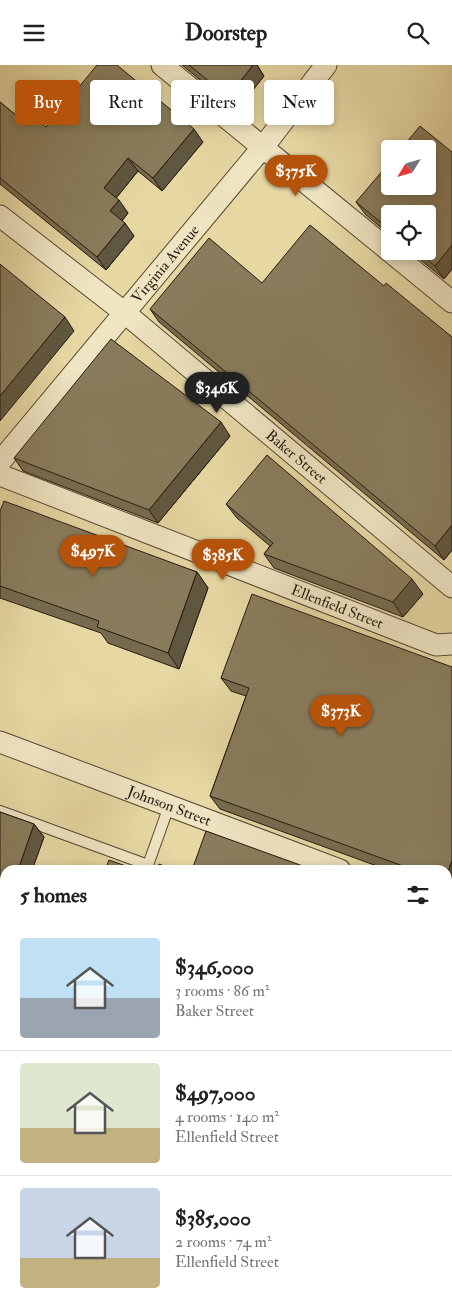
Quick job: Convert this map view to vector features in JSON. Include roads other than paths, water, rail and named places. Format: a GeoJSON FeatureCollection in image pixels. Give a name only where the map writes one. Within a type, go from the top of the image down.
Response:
{"type":"FeatureCollection","features":[{"type":"Feature","properties":{"kind":"street"},"geometry":{"type":"LineString","coordinates":[[162,65],[452,302]]}},
{"type":"Feature","properties":{"kind":"street","name":"Virginia Avenue"},"geometry":{"type":"LineString","coordinates":[[0,462],[125,313],[326,65]]}},
{"type":"Feature","properties":{"kind":"street","name":"Baker Street"},"geometry":{"type":"LineString","coordinates":[[0,216],[125,313],[452,587]]}},
{"type":"Feature","properties":{"kind":"street","name":"Ellenfield Street"},"geometry":{"type":"LineString","coordinates":[[0,475],[436,645],[452,644]]}},
{"type":"Feature","properties":{"kind":"street","name":"Johnson Street"},"geometry":{"type":"LineString","coordinates":[[0,742],[327,865]]}},
{"type":"Feature","properties":{"kind":"lane"},"geometry":{"type":"LineString","coordinates":[[0,811],[148,865],[170,806]]}}]}
